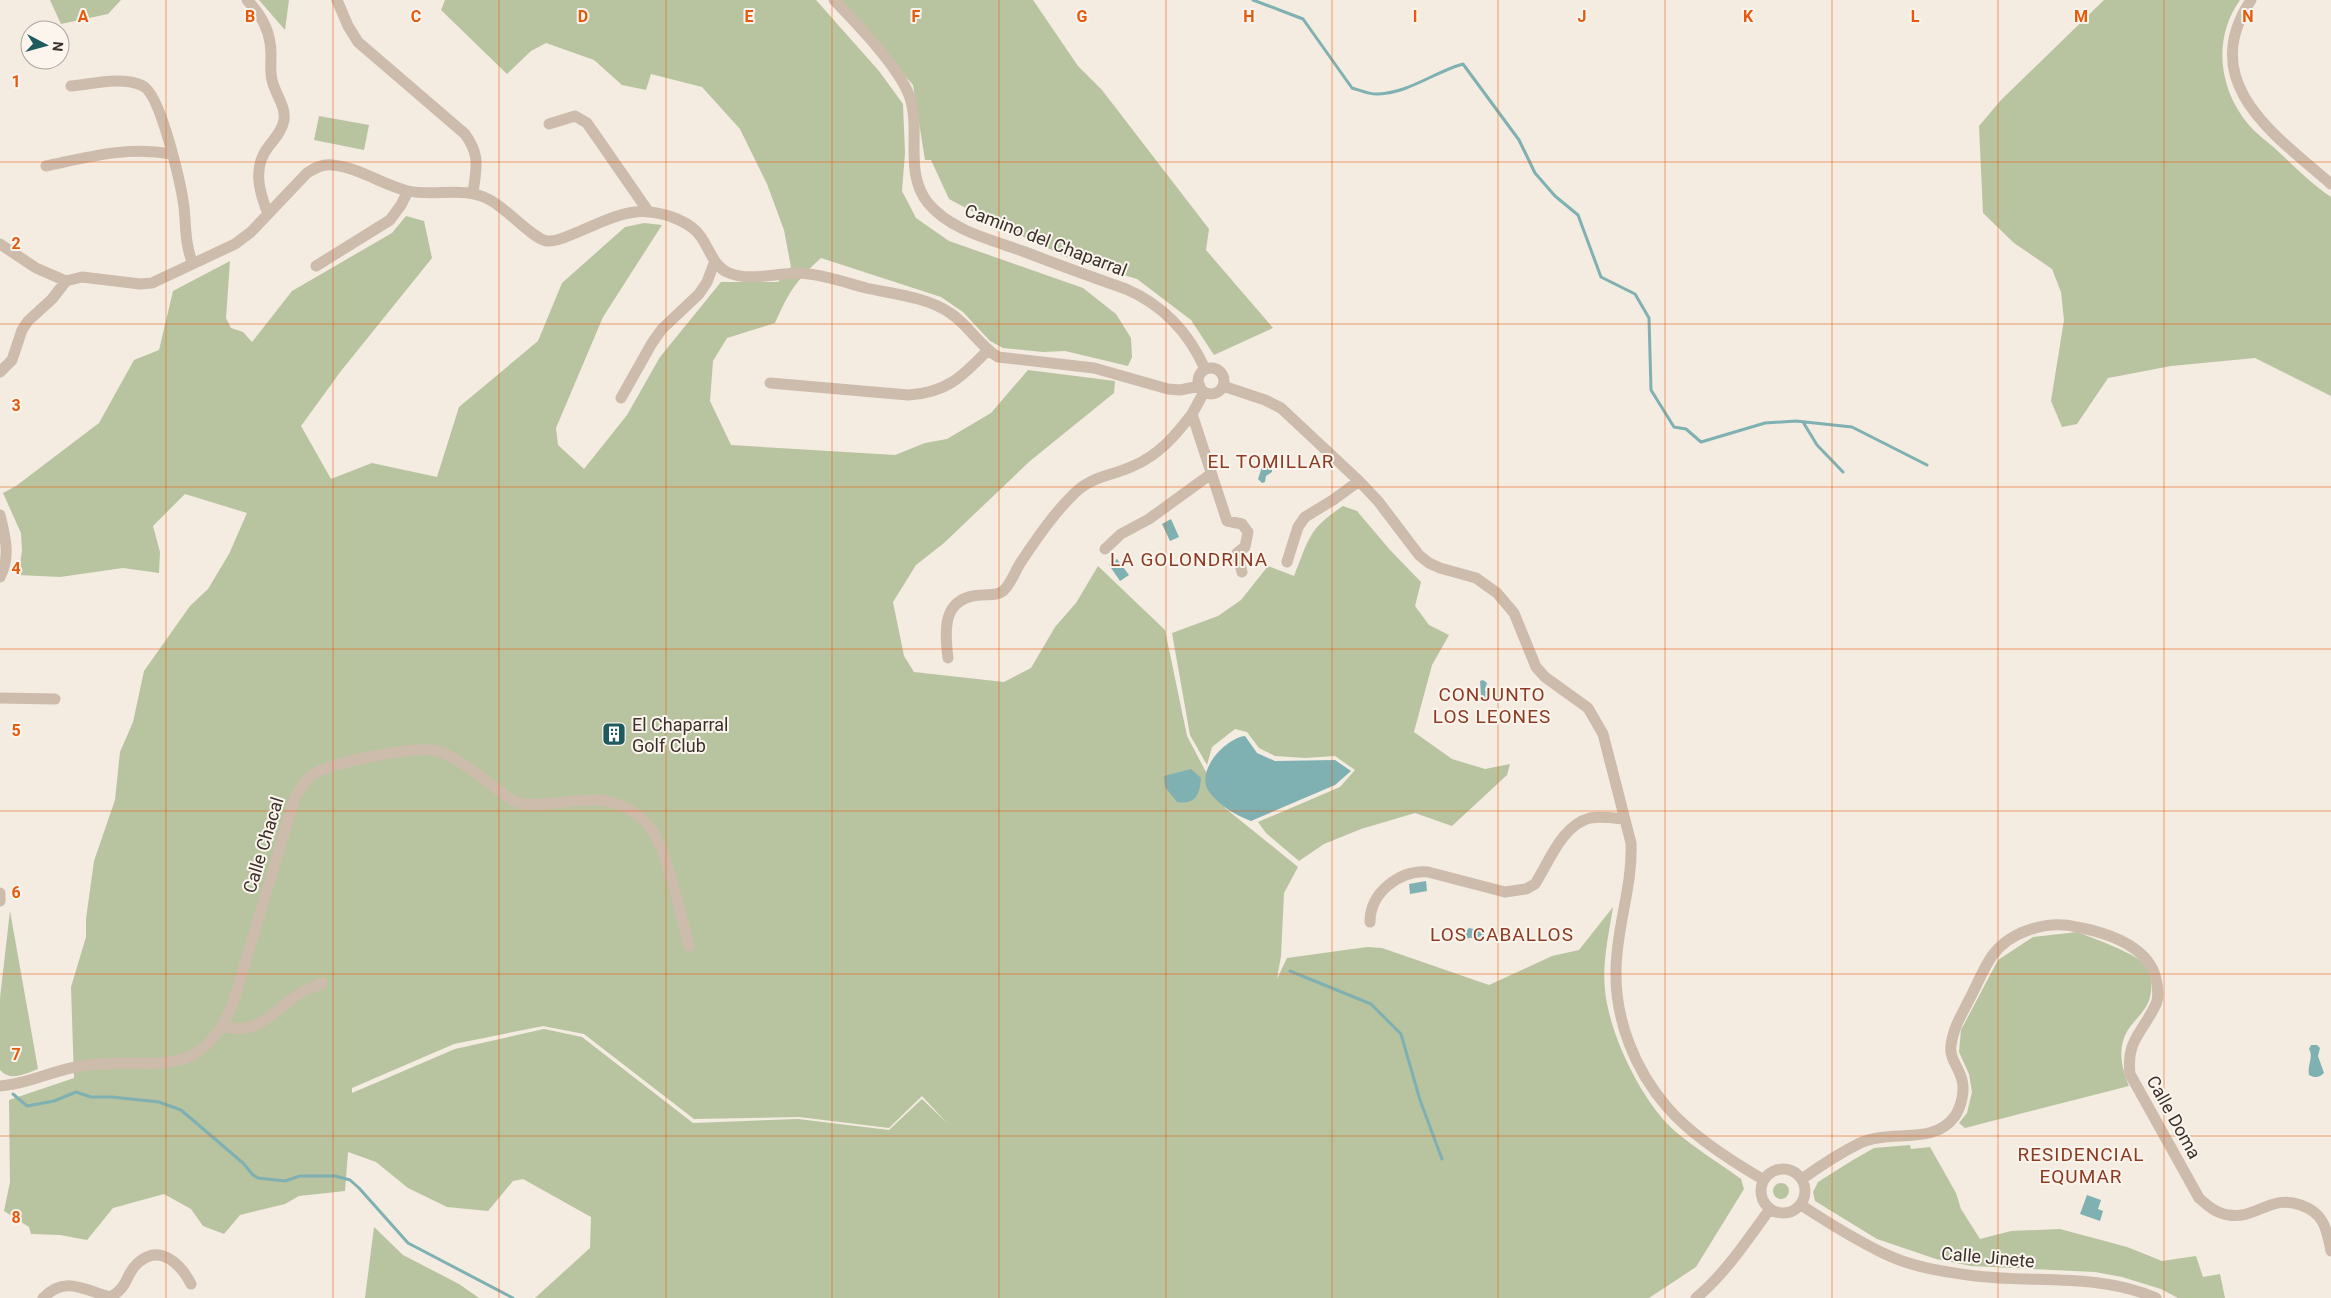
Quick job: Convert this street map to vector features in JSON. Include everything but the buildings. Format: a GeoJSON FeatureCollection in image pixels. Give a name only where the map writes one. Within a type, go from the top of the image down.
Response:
{"type":"FeatureCollection","features":[{"type":"Feature","properties":{"kind":"street"},"geometry":{"type":"LineString","coordinates":[[247,0],[259,12],[268,30],[271,45],[270,74],[274,89],[283,105],[284,118],[281,129],[265,150],[259,164],[258,182],[268,214]]}},
{"type":"Feature","properties":{"kind":"street"},"geometry":{"type":"LineString","coordinates":[[337,0],[348,26],[358,42],[465,134],[474,147],[476,160],[473,193]]}},
{"type":"Feature","properties":{"kind":"street","name":"Camino del Chaparral"},"geometry":{"type":"LineString","coordinates":[[834,0],[880,53],[907,90],[912,109],[916,180],[927,202],[936,211],[946,219],[978,235],[1126,289],[1149,300],[1178,326],[1198,353],[1206,370]]}},
{"type":"Feature","properties":{"kind":"street"},"geometry":{"type":"LineString","coordinates":[[2251,0],[2237,25],[2233,43],[2232,58],[2239,88],[2246,103],[2258,118],[2331,184]]}},
{"type":"Feature","properties":{"kind":"street"},"geometry":{"type":"LineString","coordinates":[[71,86],[122,82],[134,83],[149,90],[160,111],[172,154],[184,208],[188,251],[194,264]]}},
{"type":"Feature","properties":{"kind":"street"},"geometry":{"type":"LineString","coordinates":[[549,124],[575,116],[587,123],[648,211]]}},
{"type":"Feature","properties":{"kind":"street"},"geometry":{"type":"LineString","coordinates":[[46,166],[123,151],[138,150],[172,154]]}},
{"type":"Feature","properties":{"kind":"street"},"geometry":{"type":"LineString","coordinates":[[0,244],[36,268],[66,281],[82,277],[140,284],[152,283],[235,244],[251,232],[317,166],[339,165],[408,191],[473,193],[503,207],[538,238],[548,241],[559,240],[623,215],[648,211],[671,217],[690,226],[700,235],[720,268],[739,276],[810,274],[936,306],[961,321],[987,351],[998,357],[1094,368],[1168,389],[1202,389],[1215,393],[1223,386]]}},
{"type":"Feature","properties":{"kind":"street"},"geometry":{"type":"LineString","coordinates":[[316,266],[390,220],[408,191]]}},
{"type":"Feature","properties":{"kind":"street"},"geometry":{"type":"LineString","coordinates":[[621,398],[652,343],[662,329],[699,294],[707,282],[715,261]]}},
{"type":"Feature","properties":{"kind":"street"},"geometry":{"type":"LineString","coordinates":[[0,372],[12,360],[22,330],[28,321],[52,299],[66,281]]}},
{"type":"Feature","properties":{"kind":"street"},"geometry":{"type":"LineString","coordinates":[[770,383],[901,395],[923,395],[952,383],[987,351]]}},
{"type":"Feature","properties":{"kind":"street"},"geometry":{"type":"LineString","coordinates":[[948,658],[946,624],[948,614],[956,604],[964,598],[1001,593],[1007,587],[1027,553],[1078,490],[1092,480],[1132,467],[1170,443],[1192,414],[1202,389],[1198,379],[1206,370],[1214,368],[1221,373],[1223,386]]}},
{"type":"Feature","properties":{"kind":"street"},"geometry":{"type":"LineString","coordinates":[[1223,386],[1266,400],[1281,408],[1359,480],[1378,501],[1419,555],[1429,563],[1470,576],[1488,585],[1514,613],[1536,667],[1545,677],[1576,698],[1596,719],[1603,734],[1631,843],[1632,859],[1619,931],[1616,971],[1617,1003],[1635,1061],[1667,1107],[1705,1140],[1764,1180]]}},
{"type":"Feature","properties":{"kind":"street"},"geometry":{"type":"LineString","coordinates":[[1192,414],[1227,521],[1238,522],[1245,526],[1248,532],[1248,542],[1237,553],[1242,572]]}},
{"type":"Feature","properties":{"kind":"street"},"geometry":{"type":"LineString","coordinates":[[1105,549],[1120,534],[1149,519],[1212,474]]}},
{"type":"Feature","properties":{"kind":"street"},"geometry":{"type":"LineString","coordinates":[[1287,562],[1298,527],[1305,516],[1333,500],[1359,480]]}},
{"type":"Feature","properties":{"kind":"street"},"geometry":{"type":"LineString","coordinates":[[0,517],[7,554],[4,570],[0,577]]}},
{"type":"Feature","properties":{"kind":"street"},"geometry":{"type":"LineString","coordinates":[[0,698],[55,699]]}},
{"type":"Feature","properties":{"kind":"street","name":"Calle Chacal"},"geometry":{"type":"LineString","coordinates":[[0,1086],[30,1081],[58,1071],[81,1066],[103,1063],[157,1065],[175,1062],[202,1050],[211,1042],[222,1026],[233,1003],[295,798],[301,787],[308,778],[328,768],[404,750],[439,751],[512,800],[522,804],[599,800],[622,806],[636,814],[649,825],[662,849],[689,946]]}},
{"type":"Feature","properties":{"kind":"street"},"geometry":{"type":"LineString","coordinates":[[1370,922],[1370,914],[1380,893],[1390,883],[1403,875],[1416,871],[1428,872],[1505,892],[1526,889],[1535,884],[1569,830],[1578,823],[1590,818],[1625,819]]}},
{"type":"Feature","properties":{"kind":"street"},"geometry":{"type":"LineString","coordinates":[[0,894],[0,901]]}},
{"type":"Feature","properties":{"kind":"street","name":"Calle Doma"},"geometry":{"type":"LineString","coordinates":[[1802,1179],[1861,1143],[1885,1136],[1928,1134],[1944,1127],[1955,1116],[1962,1097],[1962,1080],[1953,1063],[1950,1047],[1953,1032],[1988,963],[2000,947],[2015,936],[2043,926],[2070,925],[2117,939],[2150,962],[2156,975],[2158,992],[2156,1005],[2131,1046],[2128,1060],[2130,1074],[2199,1198],[2208,1206],[2230,1216],[2245,1215],[2275,1203],[2289,1202],[2301,1205],[2313,1211],[2322,1221],[2331,1250]]}},
{"type":"Feature","properties":{"kind":"street"},"geometry":{"type":"LineString","coordinates":[[222,1026],[236,1030],[251,1028],[266,1020],[304,991],[322,983]]}},
{"type":"Feature","properties":{"kind":"street"},"geometry":{"type":"LineString","coordinates":[[1783,1168],[1790,1170],[1802,1179],[1805,1192],[1800,1205],[1789,1212],[1783,1213],[1770,1209],[1762,1198],[1761,1192],[1764,1180],[1775,1170],[1783,1168]]}},
{"type":"Feature","properties":{"kind":"street","name":"Calle Jinete"},"geometry":{"type":"LineString","coordinates":[[1800,1205],[1884,1254],[1925,1268],[1969,1276],[2106,1284],[2143,1292],[2156,1298]]}},
{"type":"Feature","properties":{"kind":"street"},"geometry":{"type":"LineString","coordinates":[[1696,1298],[1710,1286],[1734,1259],[1770,1209]]}},
{"type":"Feature","properties":{"kind":"street"},"geometry":{"type":"LineString","coordinates":[[42,1298],[51,1290],[64,1285],[77,1286],[110,1297],[123,1288],[139,1262],[147,1257],[169,1258],[178,1264],[192,1284]]}},
{"type":"Feature","properties":{"kind":"green space"},"geometry":{"type":"Polygon","coordinates":[[[50,0],[121,0],[108,14],[70,22],[70,20],[59,20],[50,0]]]}},
{"type":"Feature","properties":{"kind":"green space"},"geometry":{"type":"Polygon","coordinates":[[[259,0],[289,0],[285,30],[259,0]]]}},
{"type":"Feature","properties":{"kind":"green space","name":"El Chaparral Golf Club"},"geometry":{"type":"Polygon","coordinates":[[[445,0],[816,0],[879,71],[903,104],[905,153],[902,191],[916,218],[949,241],[1083,288],[1116,314],[1131,338],[1132,357],[1128,366],[1065,351],[1043,352],[1003,348],[990,341],[963,312],[941,297],[821,258],[794,287],[775,323],[727,338],[713,361],[710,401],[731,445],[895,455],[925,443],[947,439],[991,413],[1028,370],[1115,381],[1114,393],[1030,461],[944,543],[916,565],[893,602],[904,656],[914,672],[1004,682],[1031,668],[1055,627],[1076,603],[1098,566],[1165,630],[1187,736],[1225,808],[1298,867],[1284,893],[1281,956],[1277,979],[1287,958],[1367,947],[1382,948],[1489,985],[1552,956],[1579,950],[1613,907],[1605,959],[1605,990],[1613,1027],[1629,1067],[1651,1104],[1663,1119],[1676,1132],[1741,1179],[1744,1189],[1696,1267],[1649,1298],[535,1298],[590,1248],[591,1217],[523,1179],[513,1181],[488,1211],[447,1207],[408,1188],[376,1162],[348,1152],[345,1191],[299,1196],[285,1204],[240,1215],[224,1234],[203,1226],[191,1209],[164,1194],[113,1208],[87,1240],[60,1235],[31,1234],[29,1227],[4,1211],[10,1182],[9,1100],[74,1078],[71,987],[86,937],[86,919],[94,861],[115,800],[120,752],[133,722],[144,671],[190,606],[208,589],[229,554],[247,513],[185,494],[153,526],[160,552],[159,573],[123,568],[60,577],[18,575],[22,551],[21,533],[3,493],[16,486],[99,423],[134,360],[159,350],[173,291],[230,261],[226,318],[231,328],[243,332],[252,342],[292,291],[392,233],[406,216],[424,221],[432,258],[341,371],[301,426],[331,479],[372,463],[437,477],[459,407],[538,341],[562,283],[625,227],[644,223],[662,225],[603,317],[556,428],[558,445],[584,469],[627,415],[660,357],[721,282],[778,282],[791,267],[784,230],[767,184],[740,129],[702,87],[651,74],[646,90],[622,85],[594,60],[546,43],[531,51],[507,74],[441,10],[445,0]],[[543,1026],[454,1044],[352,1088],[352,1093],[455,1049],[544,1029],[582,1037],[693,1123],[798,1119],[889,1130],[922,1099],[947,1123],[922,1096],[889,1128],[799,1117],[694,1119],[584,1034],[543,1026]]]}},
{"type":"Feature","properties":{"kind":"green space"},"geometry":{"type":"Polygon","coordinates":[[[840,0],[1033,0],[1078,66],[1102,90],[1209,229],[1206,250],[1273,328],[1214,355],[1191,320],[1137,279],[1071,259],[996,224],[949,199],[931,160],[925,160],[913,85],[840,0]]]}},
{"type":"Feature","properties":{"kind":"green space"},"geometry":{"type":"Polygon","coordinates":[[[2104,0],[2240,0],[2231,15],[2223,46],[2225,79],[2230,95],[2248,124],[2331,197],[2331,396],[2255,358],[2171,366],[2108,378],[2077,424],[2062,427],[2051,401],[2064,320],[2061,292],[2052,269],[2014,243],[1983,213],[1979,126],[2001,100],[2104,0]]]}},
{"type":"Feature","properties":{"kind":"green space"},"geometry":{"type":"Polygon","coordinates":[[[319,116],[369,125],[364,150],[314,140],[319,116]]]}},
{"type":"Feature","properties":{"kind":"green space"},"geometry":{"type":"Polygon","coordinates":[[[1343,506],[1357,511],[1390,550],[1421,582],[1415,606],[1429,625],[1449,635],[1432,665],[1414,732],[1452,759],[1485,769],[1510,764],[1507,775],[1452,826],[1415,813],[1361,829],[1324,844],[1299,861],[1266,833],[1258,822],[1340,787],[1355,770],[1335,756],[1305,758],[1275,756],[1259,748],[1247,732],[1235,729],[1212,747],[1207,765],[1190,735],[1172,633],[1218,616],[1241,600],[1268,566],[1294,576],[1307,544],[1316,528],[1343,506]]]}},
{"type":"Feature","properties":{"kind":"green space"},"geometry":{"type":"Polygon","coordinates":[[[10,911],[38,1069],[18,1076],[9,1076],[0,1070],[0,998],[10,911]]]}},
{"type":"Feature","properties":{"kind":"green space"},"geometry":{"type":"Polygon","coordinates":[[[2077,932],[2130,954],[2143,963],[2149,972],[2151,994],[2148,1003],[2129,1028],[2122,1044],[2122,1062],[2129,1086],[1965,1128],[1959,1123],[1967,1113],[1972,1092],[1969,1074],[1959,1052],[1961,1030],[1998,960],[2033,937],[2077,932]]]}},
{"type":"Feature","properties":{"kind":"green space"},"geometry":{"type":"Polygon","coordinates":[[[1910,1145],[1911,1149],[1930,1147],[1956,1193],[1961,1209],[1980,1239],[2011,1231],[2060,1229],[2127,1247],[2162,1261],[2196,1256],[2203,1277],[2220,1274],[2225,1298],[2178,1298],[2161,1289],[2122,1277],[2095,1272],[1971,1266],[1936,1259],[1877,1239],[1815,1201],[1813,1192],[1818,1182],[1853,1160],[1874,1148],[1910,1145]]]}},
{"type":"Feature","properties":{"kind":"green space"},"geometry":{"type":"Polygon","coordinates":[[[1781,1183],[1787,1185],[1789,1191],[1787,1197],[1781,1199],[1775,1197],[1773,1191],[1775,1185],[1781,1183]]]}},
{"type":"Feature","properties":{"kind":"green space"},"geometry":{"type":"Polygon","coordinates":[[[374,1227],[403,1255],[459,1284],[479,1298],[365,1298],[374,1227]]]}},
{"type":"Feature","properties":{"kind":"water"},"geometry":{"type":"Polygon","coordinates":[[[1263,464],[1270,465],[1272,472],[1266,476],[1265,482],[1262,483],[1258,479],[1263,464]]]}},
{"type":"Feature","properties":{"kind":"water"},"geometry":{"type":"Polygon","coordinates":[[[1171,519],[1179,537],[1170,541],[1162,524],[1171,519]]]}},
{"type":"Feature","properties":{"kind":"water"},"geometry":{"type":"Polygon","coordinates":[[[1117,559],[1129,575],[1120,581],[1109,565],[1117,559]]]}},
{"type":"Feature","properties":{"kind":"water"},"geometry":{"type":"Polygon","coordinates":[[[1483,680],[1487,683],[1485,690],[1489,694],[1487,699],[1481,695],[1480,681],[1483,680]]]}},
{"type":"Feature","properties":{"kind":"water"},"geometry":{"type":"Polygon","coordinates":[[[1245,736],[1257,753],[1275,761],[1335,760],[1351,771],[1335,785],[1251,821],[1233,813],[1222,805],[1208,790],[1205,782],[1209,765],[1215,756],[1230,742],[1245,736]]]}},
{"type":"Feature","properties":{"kind":"water"},"geometry":{"type":"Polygon","coordinates":[[[1191,769],[1201,778],[1198,794],[1188,802],[1177,802],[1165,787],[1164,776],[1191,769]]]}},
{"type":"Feature","properties":{"kind":"water"},"geometry":{"type":"Polygon","coordinates":[[[1426,881],[1427,891],[1410,894],[1409,884],[1426,881]]]}},
{"type":"Feature","properties":{"kind":"water"},"geometry":{"type":"Polygon","coordinates":[[[1469,928],[1484,931],[1484,936],[1463,939],[1462,935],[1469,928]]]}},
{"type":"Feature","properties":{"kind":"water"},"geometry":{"type":"Polygon","coordinates":[[[2311,1045],[2317,1045],[2320,1048],[2318,1056],[2324,1073],[2317,1077],[2309,1075],[2311,1055],[2309,1049],[2311,1045]]]}},
{"type":"Feature","properties":{"kind":"water"},"geometry":{"type":"Polygon","coordinates":[[[2087,1195],[2101,1200],[2098,1209],[2103,1211],[2100,1221],[2080,1214],[2087,1195]]]}},
{"type":"Feature","properties":{"kind":"waterway"},"geometry":{"type":"LineString","coordinates":[[1253,0],[1303,19],[1352,88],[1365,92],[1378,94],[1400,90],[1463,64],[1519,140],[1535,173],[1555,196],[1578,215],[1601,277],[1635,294],[1649,318],[1651,390],[1674,427],[1686,429],[1701,442],[1765,423],[1796,421],[1852,427],[1927,465]]}},
{"type":"Feature","properties":{"kind":"waterway"},"geometry":{"type":"LineString","coordinates":[[1803,422],[1817,445],[1843,472]]}},
{"type":"Feature","properties":{"kind":"waterway"},"geometry":{"type":"LineString","coordinates":[[1290,971],[1371,1004],[1401,1034],[1420,1100],[1442,1159]]}},
{"type":"Feature","properties":{"kind":"waterway"},"geometry":{"type":"LineString","coordinates":[[13,1094],[27,1106],[54,1101],[76,1092],[91,1097],[112,1097],[159,1102],[181,1110],[258,1178],[285,1181],[300,1176],[335,1176],[350,1180],[408,1243],[513,1298]]}},
{"type":"Feature","properties":{"kind":"place","name":"El Chaparral Golf Club"},"geometry":{"type":"Point","coordinates":[614,734]}},
{"type":"Feature","properties":{"kind":"district","name":"EL TOMILLAR"},"geometry":{"type":"Point","coordinates":[1271,461]}},
{"type":"Feature","properties":{"kind":"district","name":"LA GOLONDRINA"},"geometry":{"type":"Point","coordinates":[1189,559]}},
{"type":"Feature","properties":{"kind":"district","name":"CONJUNTO LOS LEONES"},"geometry":{"type":"Point","coordinates":[1492,705]}},
{"type":"Feature","properties":{"kind":"district","name":"LOS CABALLOS"},"geometry":{"type":"Point","coordinates":[1502,934]}},
{"type":"Feature","properties":{"kind":"district","name":"RESIDENCIAL EQUMAR"},"geometry":{"type":"Point","coordinates":[2081,1165]}}]}
